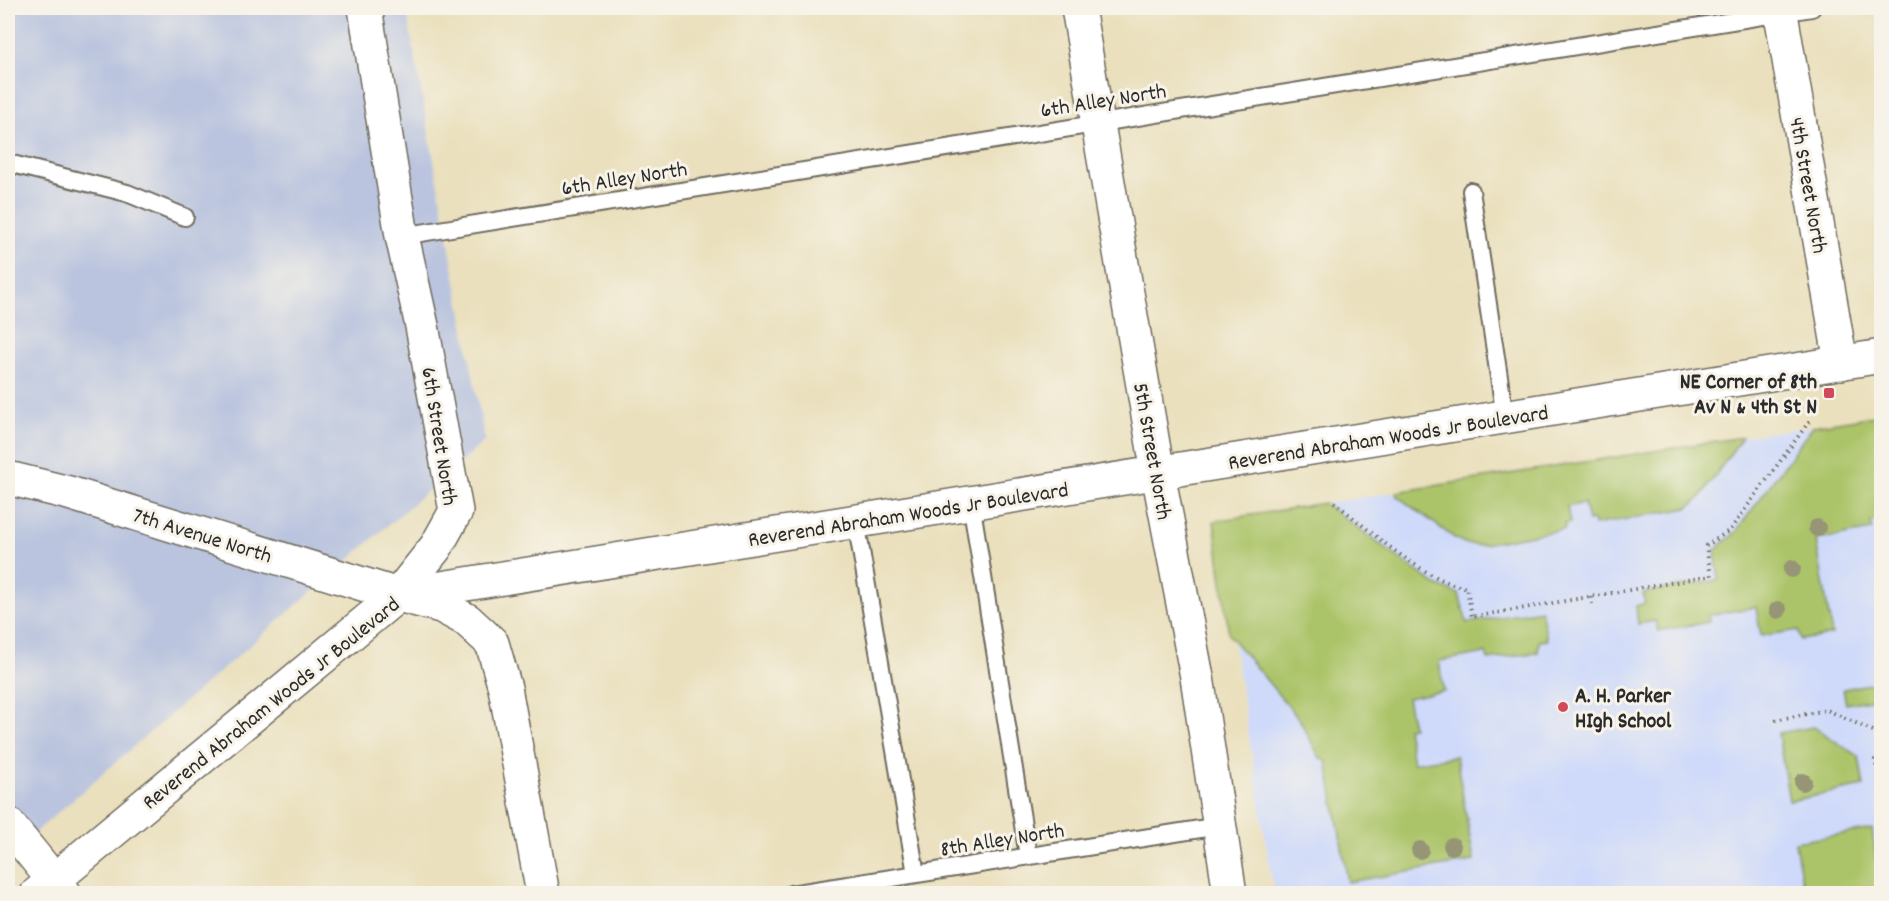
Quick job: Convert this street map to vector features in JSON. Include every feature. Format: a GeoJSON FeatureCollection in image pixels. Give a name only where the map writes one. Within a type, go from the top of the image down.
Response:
{"type":"FeatureCollection","features":[{"type":"Feature","properties":{"kind":"main road","name":"6th Street North"},"geometry":{"type":"LineString","coordinates":[[365,8],[402,236],[422,326],[456,511],[436,547],[398,595]]}},
{"type":"Feature","properties":{"kind":"main road","name":"5th Street North"},"geometry":{"type":"LineString","coordinates":[[1078,8],[1158,473],[1197,677],[1230,894]]}},
{"type":"Feature","properties":{"kind":"main road","name":"4th Street North"},"geometry":{"type":"LineString","coordinates":[[1780,10],[1841,363]]}},
{"type":"Feature","properties":{"kind":"main road","name":"Reverend Abraham Woods Jr Boulevard"},"geometry":{"type":"LineString","coordinates":[[52,889],[398,595],[1881,356]]}},
{"type":"Feature","properties":{"kind":"main road","name":"7th Avenue North"},"geometry":{"type":"LineString","coordinates":[[8,478],[69,493],[398,595]]}},
{"type":"Feature","properties":{"kind":"main road"},"geometry":{"type":"LineString","coordinates":[[398,595],[441,606],[466,620],[492,643],[505,688],[543,894]]}},
{"type":"Feature","properties":{"kind":"main road"},"geometry":{"type":"LineString","coordinates":[[8,824],[52,889]]}},
{"type":"Feature","properties":{"kind":"lane","name":"6th Alley North"},"geometry":{"type":"LineString","coordinates":[[402,236],[1780,10],[1812,8]]}},
{"type":"Feature","properties":{"kind":"lane"},"geometry":{"type":"LineString","coordinates":[[8,163],[127,193],[185,217]]}},
{"type":"Feature","properties":{"kind":"lane"},"geometry":{"type":"LineString","coordinates":[[1471,191],[1505,417]]}},
{"type":"Feature","properties":{"kind":"lane"},"geometry":{"type":"LineString","coordinates":[[971,502],[1028,856]]}},
{"type":"Feature","properties":{"kind":"lane"},"geometry":{"type":"LineString","coordinates":[[856,521],[916,874]]}},
{"type":"Feature","properties":{"kind":"lane","name":"8th Alley North"},"geometry":{"type":"LineString","coordinates":[[790,894],[1219,826]]}},
{"type":"Feature","properties":{"kind":"path"},"geometry":{"type":"LineString","coordinates":[[1334,502],[1431,574],[1450,585],[1467,588],[1472,617],[1591,597],[1711,576],[1706,546],[1730,530],[1811,419]]}},
{"type":"Feature","properties":{"kind":"path"},"geometry":{"type":"LineString","coordinates":[[1591,597],[1592,604]]}},
{"type":"Feature","properties":{"kind":"path"},"geometry":{"type":"LineString","coordinates":[[1775,720],[1827,710],[1881,735]]}},
{"type":"Feature","properties":{"kind":"path"},"geometry":{"type":"LineString","coordinates":[[1881,742],[1875,760],[1881,789]]}},
{"type":"Feature","properties":{"kind":"shaded area"},"geometry":{"type":"Polygon","coordinates":[[[8,8],[406,8],[485,441],[8,856],[8,8]]]}},
{"type":"Feature","properties":{"kind":"shaded area","name":"A. H. Parker HIgh School"},"geometry":{"type":"Polygon","coordinates":[[[1881,415],[1881,893],[1274,893],[1214,521],[1881,415]]]}},
{"type":"Feature","properties":{"kind":"green space"},"geometry":{"type":"Polygon","coordinates":[[[1881,415],[1881,520],[1871,522],[1872,530],[1816,540],[1832,635],[1801,640],[1798,630],[1761,636],[1756,607],[1708,615],[1709,622],[1658,631],[1656,621],[1638,624],[1636,606],[1645,603],[1643,593],[1719,580],[1715,550],[1735,533],[1813,426],[1881,415]]]}},
{"type":"Feature","properties":{"kind":"green space"},"geometry":{"type":"Polygon","coordinates":[[[1742,437],[1699,499],[1688,508],[1594,525],[1593,520],[1588,521],[1584,503],[1567,507],[1570,523],[1564,524],[1565,529],[1479,545],[1467,544],[1456,539],[1397,496],[1396,492],[1742,437]]]}},
{"type":"Feature","properties":{"kind":"green space"},"geometry":{"type":"Polygon","coordinates":[[[1324,503],[1436,585],[1459,594],[1467,623],[1541,610],[1547,640],[1539,641],[1538,652],[1488,660],[1486,653],[1439,661],[1444,691],[1407,698],[1413,727],[1407,728],[1413,763],[1456,756],[1474,861],[1348,882],[1327,761],[1320,758],[1299,719],[1229,635],[1214,521],[1324,503]]]}},
{"type":"Feature","properties":{"kind":"green space"},"geometry":{"type":"Polygon","coordinates":[[[1881,682],[1881,698],[1846,704],[1843,689],[1881,682]]]}},
{"type":"Feature","properties":{"kind":"green space"},"geometry":{"type":"Polygon","coordinates":[[[1814,727],[1859,757],[1864,786],[1789,801],[1778,733],[1814,727]]]}},
{"type":"Feature","properties":{"kind":"green space"},"geometry":{"type":"Polygon","coordinates":[[[1872,829],[1881,893],[1804,893],[1795,842],[1872,829]]]}},
{"type":"Feature","properties":{"kind":"place","name":"NE Corner of 8th Av N & 4th St N"},"geometry":{"type":"Point","coordinates":[1829,393]}},
{"type":"Feature","properties":{"kind":"place","name":"A. H. Parker HIgh School"},"geometry":{"type":"Point","coordinates":[1563,707]}}]}
